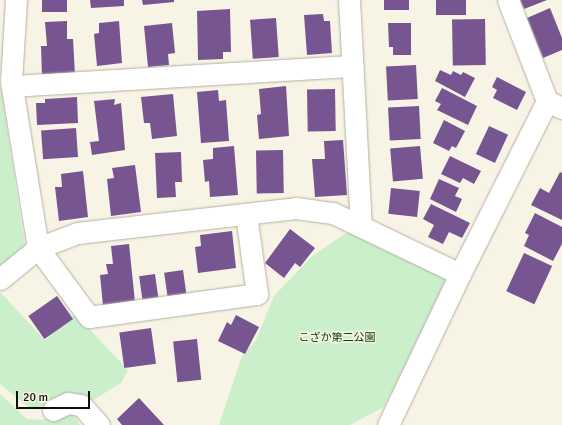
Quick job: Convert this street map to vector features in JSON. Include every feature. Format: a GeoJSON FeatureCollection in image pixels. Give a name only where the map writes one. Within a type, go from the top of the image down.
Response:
{"type":"FeatureCollection","features":[{"type":"Feature","properties":{"kind":"street"},"geometry":{"type":"LineString","coordinates":[[16,0],[12,86],[38,248],[89,317],[257,294],[246,214]]}},
{"type":"Feature","properties":{"kind":"street"},"geometry":{"type":"LineString","coordinates":[[349,0],[361,226]]}},
{"type":"Feature","properties":{"kind":"street"},"geometry":{"type":"LineString","coordinates":[[388,425],[460,274],[555,104],[508,0]]}},
{"type":"Feature","properties":{"kind":"street"},"geometry":{"type":"LineString","coordinates":[[12,86],[352,66]]}},
{"type":"Feature","properties":{"kind":"street"},"geometry":{"type":"LineString","coordinates":[[0,279],[38,248],[77,232],[296,208],[333,214],[460,274]]}},
{"type":"Feature","properties":{"kind":"street"},"geometry":{"type":"LineString","coordinates":[[53,410],[68,403],[81,405],[99,425]]}},
{"type":"Feature","properties":{"kind":"green space"},"geometry":{"type":"Polygon","coordinates":[[[0,83],[25,246],[0,267],[0,83]]]}},
{"type":"Feature","properties":{"kind":"green space","name":"こざか第二公園"},"geometry":{"type":"Polygon","coordinates":[[[351,230],[442,271],[447,283],[384,407],[350,425],[219,425],[242,356],[256,340],[274,296],[312,256],[351,230]]]}},
{"type":"Feature","properties":{"kind":"green space"},"geometry":{"type":"Polygon","coordinates":[[[0,292],[45,340],[75,314],[128,370],[121,383],[93,400],[68,396],[32,410],[0,384],[0,292]]]}},
{"type":"Feature","properties":{"kind":"green space"},"geometry":{"type":"Polygon","coordinates":[[[0,394],[27,419],[41,420],[70,409],[80,425],[0,425],[0,394]]]}},
{"type":"Feature","properties":{"kind":"building"},"geometry":{"type":"Polygon","coordinates":[[[42,0],[67,0],[67,12],[42,12],[42,0]]]}},
{"type":"Feature","properties":{"kind":"building"},"geometry":{"type":"Polygon","coordinates":[[[90,0],[124,0],[124,6],[91,8],[90,0]]]}},
{"type":"Feature","properties":{"kind":"building"},"geometry":{"type":"Polygon","coordinates":[[[142,0],[174,0],[174,2],[143,5],[142,0]]]}},
{"type":"Feature","properties":{"kind":"building"},"geometry":{"type":"Polygon","coordinates":[[[384,0],[409,0],[409,10],[384,10],[384,0]]]}},
{"type":"Feature","properties":{"kind":"building"},"geometry":{"type":"Polygon","coordinates":[[[436,0],[466,0],[466,15],[436,15],[436,0]]]}},
{"type":"Feature","properties":{"kind":"building"},"geometry":{"type":"Polygon","coordinates":[[[520,0],[547,0],[524,9],[520,0]]]}},
{"type":"Feature","properties":{"kind":"building"},"geometry":{"type":"Polygon","coordinates":[[[550,8],[562,38],[562,50],[543,58],[527,18],[550,8]]]}},
{"type":"Feature","properties":{"kind":"building"},"geometry":{"type":"Polygon","coordinates":[[[230,9],[231,52],[223,52],[223,59],[198,60],[197,11],[230,9]]]}},
{"type":"Feature","properties":{"kind":"building"},"geometry":{"type":"Polygon","coordinates":[[[323,14],[324,21],[330,21],[332,53],[307,55],[304,15],[323,14]]]}},
{"type":"Feature","properties":{"kind":"building"},"geometry":{"type":"Polygon","coordinates":[[[276,18],[279,57],[253,59],[250,20],[276,18]]]}},
{"type":"Feature","properties":{"kind":"building"},"geometry":{"type":"Polygon","coordinates":[[[485,19],[486,65],[453,66],[452,20],[485,19]]]}},
{"type":"Feature","properties":{"kind":"building"},"geometry":{"type":"Polygon","coordinates":[[[67,21],[67,39],[73,39],[75,75],[42,77],[41,46],[47,46],[45,22],[67,21]]]}},
{"type":"Feature","properties":{"kind":"building"},"geometry":{"type":"Polygon","coordinates":[[[119,21],[122,63],[97,66],[94,34],[99,33],[99,23],[119,21]]]}},
{"type":"Feature","properties":{"kind":"building"},"geometry":{"type":"Polygon","coordinates":[[[172,23],[175,53],[168,54],[169,65],[148,67],[144,26],[172,23]]]}},
{"type":"Feature","properties":{"kind":"building"},"geometry":{"type":"Polygon","coordinates":[[[388,23],[411,23],[411,55],[393,55],[393,47],[389,47],[388,23]]]}},
{"type":"Feature","properties":{"kind":"building"},"geometry":{"type":"Polygon","coordinates":[[[416,65],[418,99],[388,101],[386,67],[416,65]]]}},
{"type":"Feature","properties":{"kind":"building"},"geometry":{"type":"Polygon","coordinates":[[[440,70],[451,75],[453,71],[461,75],[463,72],[475,78],[465,97],[435,81],[440,70]]]}},
{"type":"Feature","properties":{"kind":"building"},"geometry":{"type":"Polygon","coordinates":[[[497,77],[526,92],[517,110],[493,98],[497,90],[492,87],[497,77]]]}},
{"type":"Feature","properties":{"kind":"building"},"geometry":{"type":"Polygon","coordinates":[[[286,86],[289,136],[259,139],[257,115],[261,114],[259,89],[286,86]]]}},
{"type":"Feature","properties":{"kind":"building"},"geometry":{"type":"Polygon","coordinates":[[[442,88],[477,106],[468,125],[437,110],[441,104],[435,101],[442,88]]]}},
{"type":"Feature","properties":{"kind":"building"},"geometry":{"type":"Polygon","coordinates":[[[307,89],[335,89],[336,131],[308,131],[307,89]]]}},
{"type":"Feature","properties":{"kind":"building"},"geometry":{"type":"Polygon","coordinates":[[[218,90],[219,101],[226,100],[229,141],[201,143],[197,92],[218,90]]]}},
{"type":"Feature","properties":{"kind":"building"},"geometry":{"type":"Polygon","coordinates":[[[173,94],[177,136],[152,139],[150,123],[144,123],[141,97],[173,94]]]}},
{"type":"Feature","properties":{"kind":"building"},"geometry":{"type":"Polygon","coordinates":[[[77,97],[78,123],[37,125],[36,103],[45,103],[45,99],[77,97]]]}},
{"type":"Feature","properties":{"kind":"building"},"geometry":{"type":"Polygon","coordinates":[[[115,99],[114,105],[121,103],[125,150],[92,155],[90,142],[99,141],[94,101],[115,99]]]}},
{"type":"Feature","properties":{"kind":"building"},"geometry":{"type":"Polygon","coordinates":[[[419,106],[421,139],[390,141],[388,108],[419,106]]]}},
{"type":"Feature","properties":{"kind":"building"},"geometry":{"type":"Polygon","coordinates":[[[444,120],[465,131],[456,148],[452,146],[449,151],[433,143],[444,120]]]}},
{"type":"Feature","properties":{"kind":"building"},"geometry":{"type":"Polygon","coordinates":[[[489,126],[508,135],[495,163],[476,154],[489,126]]]}},
{"type":"Feature","properties":{"kind":"building"},"geometry":{"type":"Polygon","coordinates":[[[76,128],[78,157],[43,159],[41,130],[76,128]]]}},
{"type":"Feature","properties":{"kind":"building"},"geometry":{"type":"Polygon","coordinates":[[[343,140],[347,195],[315,197],[312,159],[325,159],[324,141],[343,140]]]}},
{"type":"Feature","properties":{"kind":"building"},"geometry":{"type":"Polygon","coordinates":[[[234,146],[238,195],[210,197],[209,181],[205,182],[203,160],[213,159],[213,148],[234,146]]]}},
{"type":"Feature","properties":{"kind":"building"},"geometry":{"type":"Polygon","coordinates":[[[420,146],[423,179],[393,181],[390,149],[420,146]]]}},
{"type":"Feature","properties":{"kind":"building"},"geometry":{"type":"Polygon","coordinates":[[[256,150],[283,150],[284,193],[257,193],[256,150]]]}},
{"type":"Feature","properties":{"kind":"building"},"geometry":{"type":"Polygon","coordinates":[[[181,152],[182,182],[175,182],[176,197],[157,198],[155,153],[181,152]]]}},
{"type":"Feature","properties":{"kind":"building"},"geometry":{"type":"Polygon","coordinates":[[[450,156],[481,171],[474,184],[463,178],[460,183],[441,174],[450,156]]]}},
{"type":"Feature","properties":{"kind":"building"},"geometry":{"type":"Polygon","coordinates":[[[135,165],[141,212],[111,216],[107,179],[114,178],[112,168],[135,165]]]}},
{"type":"Feature","properties":{"kind":"building"},"geometry":{"type":"Polygon","coordinates":[[[83,171],[88,217],[59,221],[55,187],[62,187],[61,174],[83,171]]]}},
{"type":"Feature","properties":{"kind":"building"},"geometry":{"type":"Polygon","coordinates":[[[560,172],[562,173],[562,220],[531,205],[540,188],[549,193],[560,172]]]}},
{"type":"Feature","properties":{"kind":"building"},"geometry":{"type":"Polygon","coordinates":[[[439,179],[459,188],[455,196],[462,199],[456,212],[430,199],[439,179]]]}},
{"type":"Feature","properties":{"kind":"building"},"geometry":{"type":"Polygon","coordinates":[[[391,188],[420,191],[417,217],[388,214],[391,188]]]}},
{"type":"Feature","properties":{"kind":"building"},"geometry":{"type":"Polygon","coordinates":[[[431,204],[470,223],[462,238],[449,232],[443,244],[428,237],[434,225],[423,219],[431,204]]]}},
{"type":"Feature","properties":{"kind":"building"},"geometry":{"type":"Polygon","coordinates":[[[535,213],[562,227],[562,244],[553,261],[524,246],[529,235],[525,233],[535,213]]]}},
{"type":"Feature","properties":{"kind":"building"},"geometry":{"type":"Polygon","coordinates":[[[290,229],[315,248],[300,267],[295,263],[284,278],[265,263],[290,229]]]}},
{"type":"Feature","properties":{"kind":"building"},"geometry":{"type":"Polygon","coordinates":[[[232,231],[236,268],[198,273],[195,247],[201,246],[200,235],[232,231]]]}},
{"type":"Feature","properties":{"kind":"building"},"geometry":{"type":"Polygon","coordinates":[[[129,244],[135,302],[103,306],[100,275],[108,274],[106,264],[113,264],[111,246],[129,244]]]}},
{"type":"Feature","properties":{"kind":"building"},"geometry":{"type":"Polygon","coordinates":[[[524,253],[552,266],[534,304],[506,291],[524,253]]]}},
{"type":"Feature","properties":{"kind":"building"},"geometry":{"type":"Polygon","coordinates":[[[183,270],[187,297],[168,299],[164,273],[183,270]]]}},
{"type":"Feature","properties":{"kind":"building"},"geometry":{"type":"Polygon","coordinates":[[[155,274],[159,301],[143,303],[139,276],[155,274]]]}},
{"type":"Feature","properties":{"kind":"building"},"geometry":{"type":"Polygon","coordinates":[[[57,296],[73,319],[44,339],[28,316],[57,296]]]}},
{"type":"Feature","properties":{"kind":"building"},"geometry":{"type":"Polygon","coordinates":[[[236,315],[259,327],[245,354],[218,341],[227,322],[231,325],[236,315]]]}},
{"type":"Feature","properties":{"kind":"building"},"geometry":{"type":"Polygon","coordinates":[[[151,328],[156,364],[124,368],[119,332],[151,328]]]}},
{"type":"Feature","properties":{"kind":"building"},"geometry":{"type":"Polygon","coordinates":[[[197,339],[201,380],[177,382],[173,342],[197,339]]]}},
{"type":"Feature","properties":{"kind":"building"},"geometry":{"type":"Polygon","coordinates":[[[139,398],[164,425],[122,425],[117,419],[139,398]]]}}]}
